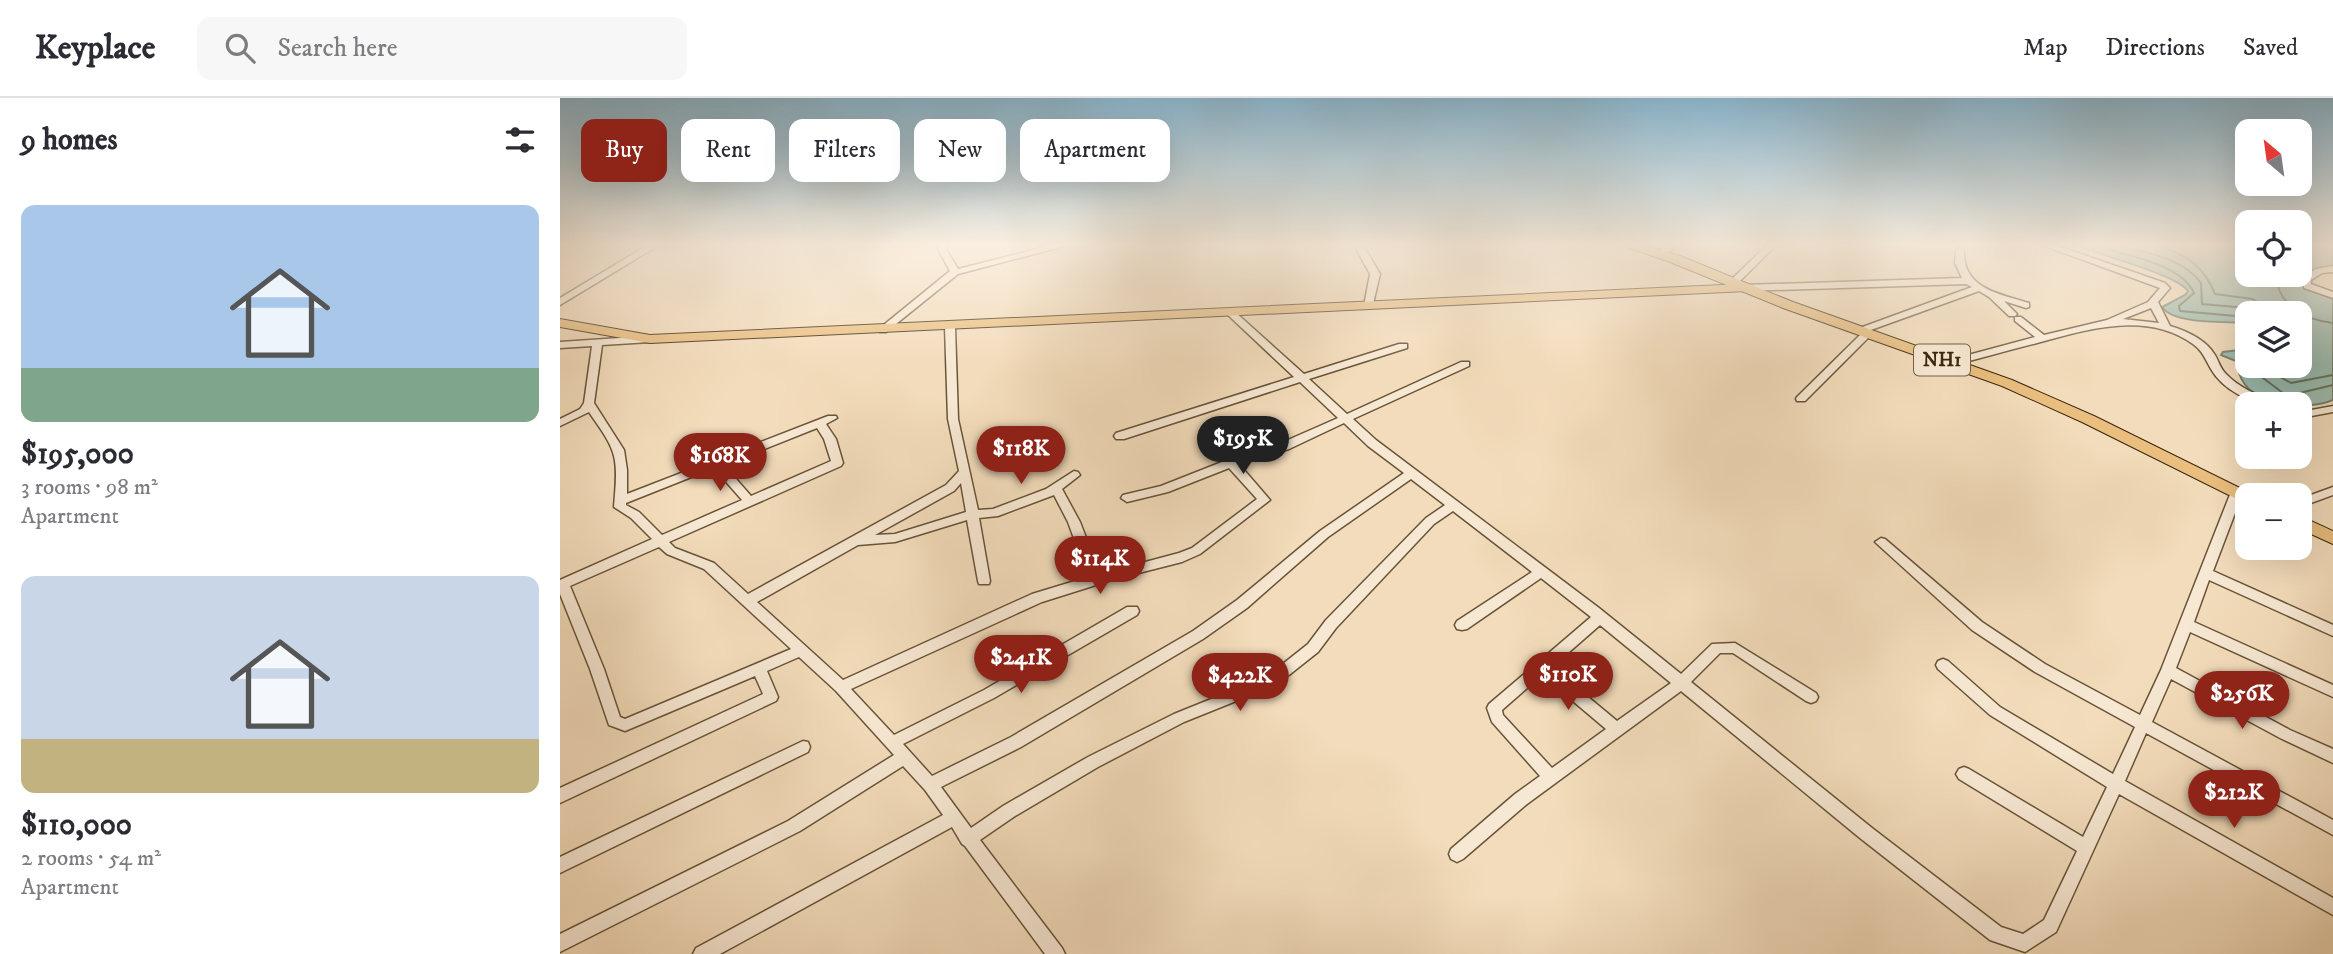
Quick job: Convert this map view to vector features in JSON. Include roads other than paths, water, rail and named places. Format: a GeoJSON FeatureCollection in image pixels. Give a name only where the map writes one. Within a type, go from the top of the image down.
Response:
{"type":"FeatureCollection","features":[{"type":"Feature","properties":{"kind":"highway","name":"NH1"},"geometry":{"type":"LineString","coordinates":[[1738,285],[1950,362],[2052,403],[2235,491]]}},
{"type":"Feature","properties":{"kind":"highway"},"geometry":{"type":"LineString","coordinates":[[2312,528],[2333,538]]}},
{"type":"Feature","properties":{"kind":"main road"},"geometry":{"type":"LineString","coordinates":[[560,323],[650,339],[1369,306],[1671,285]]}},
{"type":"Feature","properties":{"kind":"street"},"geometry":{"type":"LineString","coordinates":[[560,302],[588,285]]}},
{"type":"Feature","properties":{"kind":"street"},"geometry":{"type":"LineString","coordinates":[[883,330],[939,285]]}},
{"type":"Feature","properties":{"kind":"street"},"geometry":{"type":"LineString","coordinates":[[1369,306],[1373,285]]}},
{"type":"Feature","properties":{"kind":"street"},"geometry":{"type":"LineString","coordinates":[[1974,285],[1990,294],[2026,305]]}},
{"type":"Feature","properties":{"kind":"street"},"geometry":{"type":"LineString","coordinates":[[2161,285],[2165,288],[2155,297],[2153,303],[2166,327]]}},
{"type":"Feature","properties":{"kind":"street"},"geometry":{"type":"LineString","coordinates":[[2307,285],[2333,295]]}},
{"type":"Feature","properties":{"kind":"street"},"geometry":{"type":"LineString","coordinates":[[1801,399],[1863,332],[1979,288]]}},
{"type":"Feature","properties":{"kind":"street"},"geometry":{"type":"LineString","coordinates":[[1990,294],[2042,338]]}},
{"type":"Feature","properties":{"kind":"street"},"geometry":{"type":"LineString","coordinates":[[1950,362],[2108,323],[2153,303]]}},
{"type":"Feature","properties":{"kind":"street"},"geometry":{"type":"LineString","coordinates":[[1231,313],[1345,417],[1412,473],[1600,617],[1996,934],[2025,943],[2050,926],[2168,670],[2205,573],[2235,509]]}},
{"type":"Feature","properties":{"kind":"street"},"geometry":{"type":"LineString","coordinates":[[2108,323],[2166,327],[2187,336],[2209,353],[2216,370],[2231,385],[2245,392]]}},
{"type":"Feature","properties":{"kind":"street"},"geometry":{"type":"LineString","coordinates":[[950,327],[953,419],[965,472],[965,484],[974,514],[974,532],[984,581]]}},
{"type":"Feature","properties":{"kind":"street"},"geometry":{"type":"LineString","coordinates":[[560,345],[650,339]]}},
{"type":"Feature","properties":{"kind":"street"},"geometry":{"type":"LineString","coordinates":[[560,423],[584,411],[589,403],[597,343]]}},
{"type":"Feature","properties":{"kind":"street"},"geometry":{"type":"LineString","coordinates":[[1120,436],[1403,346]]}},
{"type":"Feature","properties":{"kind":"street"},"geometry":{"type":"LineString","coordinates":[[1127,498],[1164,489],[1285,446],[1465,364]]}},
{"type":"Feature","properties":{"kind":"street"},"geometry":{"type":"LineString","coordinates":[[589,403],[609,430],[610,439],[619,451],[620,507],[635,515],[671,551],[709,566],[841,687],[930,785],[1056,954]]}},
{"type":"Feature","properties":{"kind":"street"},"geometry":{"type":"LineString","coordinates":[[2312,413],[2333,409]]}},
{"type":"Feature","properties":{"kind":"street"},"geometry":{"type":"LineString","coordinates":[[620,501],[832,418]]}},
{"type":"Feature","properties":{"kind":"street"},"geometry":{"type":"LineString","coordinates":[[800,651],[760,670],[625,724],[614,720],[607,691],[562,585],[838,463],[830,439],[820,423]]}},
{"type":"Feature","properties":{"kind":"street"},"geometry":{"type":"LineString","coordinates":[[841,687],[1037,598],[1196,551],[1263,502],[1262,497],[1231,463]]}},
{"type":"Feature","properties":{"kind":"street"},"geometry":{"type":"LineString","coordinates":[[717,464],[749,502]]}},
{"type":"Feature","properties":{"kind":"street"},"geometry":{"type":"LineString","coordinates":[[747,601],[950,488],[965,472]]}},
{"type":"Feature","properties":{"kind":"street"},"geometry":{"type":"LineString","coordinates":[[930,785],[1016,742],[1198,635],[1278,575],[1324,534],[1412,473]]}},
{"type":"Feature","properties":{"kind":"street"},"geometry":{"type":"LineString","coordinates":[[853,542],[895,538],[974,514],[994,513],[1056,488],[1074,475]]}},
{"type":"Feature","properties":{"kind":"street"},"geometry":{"type":"LineString","coordinates":[[1056,488],[1074,522],[1096,580]]}},
{"type":"Feature","properties":{"kind":"street"},"geometry":{"type":"LineString","coordinates":[[2312,499],[2333,491]]}},
{"type":"Feature","properties":{"kind":"street"},"geometry":{"type":"LineString","coordinates":[[968,839],[1009,811],[1093,762],[1179,718],[1256,687],[1284,671],[1313,648],[1331,624],[1430,521],[1454,505]]}},
{"type":"Feature","properties":{"kind":"street"},"geometry":{"type":"LineString","coordinates":[[1881,542],[1977,626],[2040,668],[2333,828]]}},
{"type":"Feature","properties":{"kind":"street"},"geometry":{"type":"LineString","coordinates":[[1462,625],[1541,572]]}},
{"type":"Feature","properties":{"kind":"street"},"geometry":{"type":"LineString","coordinates":[[2205,573],[2333,631]]}},
{"type":"Feature","properties":{"kind":"street"},"geometry":{"type":"LineString","coordinates":[[891,743],[989,694],[1132,611]]}},
{"type":"Feature","properties":{"kind":"street"},"geometry":{"type":"LineString","coordinates":[[1551,777],[1497,718],[1494,708],[1600,617]]}},
{"type":"Feature","properties":{"kind":"street"},"geometry":{"type":"LineString","coordinates":[[2186,624],[2333,691]]}},
{"type":"Feature","properties":{"kind":"street"},"geometry":{"type":"LineString","coordinates":[[1457,854],[1521,799],[1681,683],[1717,648],[1735,648],[1811,697]]}},
{"type":"Feature","properties":{"kind":"street"},"geometry":{"type":"LineString","coordinates":[[1943,665],[1996,711],[2116,784],[2333,907]]}},
{"type":"Feature","properties":{"kind":"street"},"geometry":{"type":"LineString","coordinates":[[1542,667],[1616,729]]}},
{"type":"Feature","properties":{"kind":"street"},"geometry":{"type":"LineString","coordinates":[[560,796],[771,697],[760,670]]}},
{"type":"Feature","properties":{"kind":"street"},"geometry":{"type":"LineString","coordinates":[[2168,670],[2285,734],[2333,756]]}},
{"type":"Feature","properties":{"kind":"street"},"geometry":{"type":"LineString","coordinates":[[560,865],[803,747]]}},
{"type":"Feature","properties":{"kind":"street"},"geometry":{"type":"LineString","coordinates":[[560,943],[794,827],[904,757]]}},
{"type":"Feature","properties":{"kind":"street"},"geometry":{"type":"LineString","coordinates":[[1964,774],[2086,848]]}},
{"type":"Feature","properties":{"kind":"street"},"geometry":{"type":"LineString","coordinates":[[702,954],[953,818]]}},
{"type":"Feature","properties":{"kind":"street"},"geometry":{"type":"LineString","coordinates":[[2032,954],[2037,934]]}},
{"type":"Feature","properties":{"kind":"water"},"geometry":{"type":"Polygon","coordinates":[[[2181,285],[2310,287],[2333,298],[2333,400],[2312,405],[2312,392],[2253,392],[2242,378],[2312,378],[2312,301],[2235,301],[2235,322],[2177,317],[2162,307],[2188,291],[2181,285]]]}},
{"type":"Feature","properties":{"kind":"water"},"geometry":{"type":"Polygon","coordinates":[[[2235,350],[2235,361],[2221,355],[2223,352],[2235,350]]]}}]}
